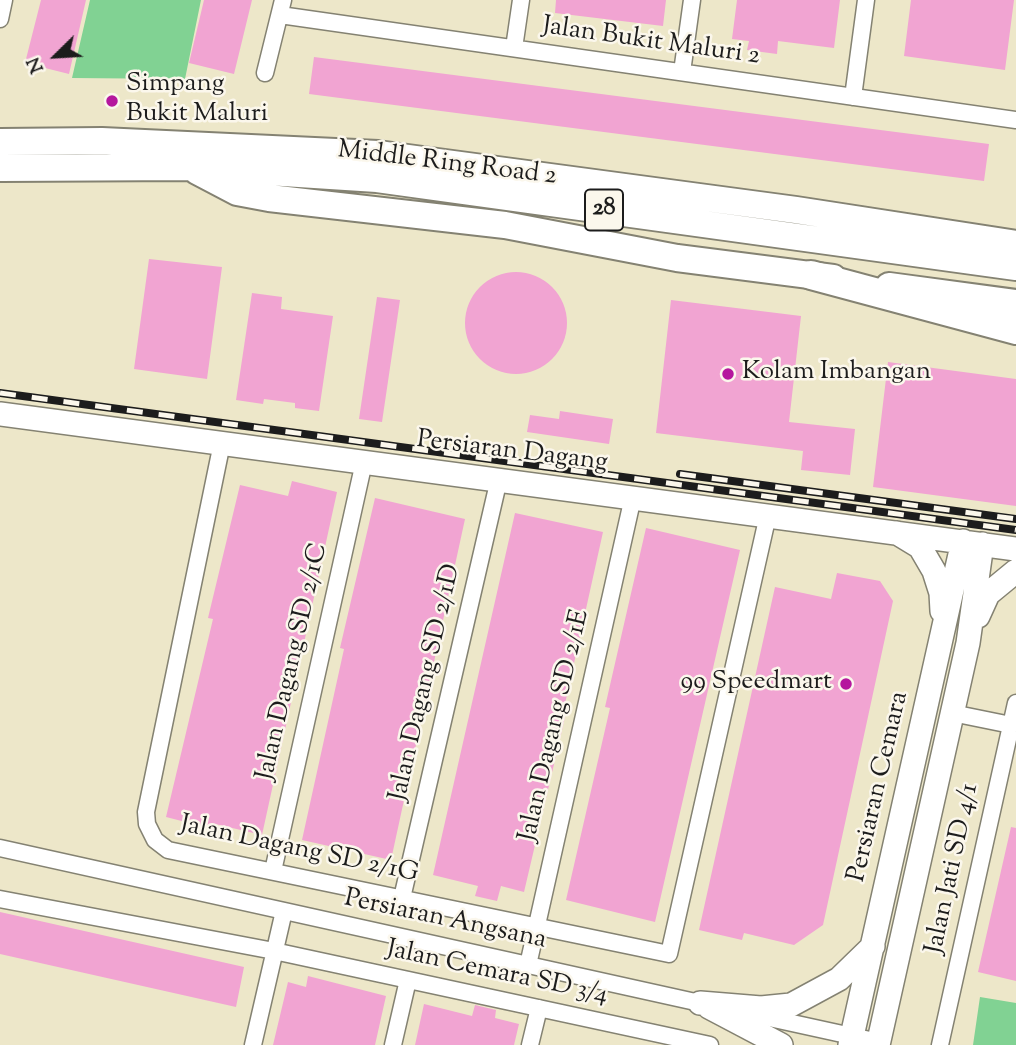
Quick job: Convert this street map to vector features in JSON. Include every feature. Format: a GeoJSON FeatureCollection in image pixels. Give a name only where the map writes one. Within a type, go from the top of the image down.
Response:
{"type":"FeatureCollection","features":[{"type":"Feature","properties":{"kind":"highway","name":"Middle Ring Road 2"},"geometry":{"type":"LineString","coordinates":[[0,142],[102,141],[378,154],[796,210],[1016,244]]}},
{"type":"Feature","properties":{"kind":"highway","name":"Middle Ring Road 2"},"geometry":{"type":"LineString","coordinates":[[0,168],[190,167],[377,179],[1016,267]]}},
{"type":"Feature","properties":{"kind":"highway"},"geometry":{"type":"LineString","coordinates":[[190,167],[237,191],[258,196],[505,225],[677,258],[1016,303]]}},
{"type":"Feature","properties":{"kind":"highway"},"geometry":{"type":"LineString","coordinates":[[811,275],[1016,330]]}},
{"type":"Feature","properties":{"kind":"main road","name":"Persiaran Dagang"},"geometry":{"type":"LineString","coordinates":[[0,414],[1016,549]]}},
{"type":"Feature","properties":{"kind":"main road"},"geometry":{"type":"LineString","coordinates":[[894,532],[920,547],[934,571],[941,593],[942,635]]}},
{"type":"Feature","properties":{"kind":"main road","name":"Persiaran Cemara"},"geometry":{"type":"LineString","coordinates":[[851,1041],[942,635],[972,542]]}},
{"type":"Feature","properties":{"kind":"main road","name":"Persiaran Cemara"},"geometry":{"type":"LineString","coordinates":[[878,1044],[968,643],[972,542]]}},
{"type":"Feature","properties":{"kind":"main road"},"geometry":{"type":"LineString","coordinates":[[968,643],[988,594],[1016,571]]}},
{"type":"Feature","properties":{"kind":"main road"},"geometry":{"type":"LineString","coordinates":[[700,1003],[761,1008],[791,1005],[839,979],[873,946]]}},
{"type":"Feature","properties":{"kind":"main road"},"geometry":{"type":"LineString","coordinates":[[700,1003],[781,1045]]}},
{"type":"Feature","properties":{"kind":"street"},"geometry":{"type":"LineString","coordinates":[[0,19],[4,0]]}},
{"type":"Feature","properties":{"kind":"street"},"geometry":{"type":"LineString","coordinates":[[514,48],[521,0]]}},
{"type":"Feature","properties":{"kind":"street"},"geometry":{"type":"LineString","coordinates":[[682,72],[692,0]]}},
{"type":"Feature","properties":{"kind":"street"},"geometry":{"type":"LineString","coordinates":[[853,97],[866,0]]}},
{"type":"Feature","properties":{"kind":"street"},"geometry":{"type":"LineString","coordinates":[[265,73],[281,7]]}},
{"type":"Feature","properties":{"kind":"street","name":"Jalan Bukit Maluri 2"},"geometry":{"type":"LineString","coordinates":[[281,7],[514,48],[1016,120]]}},
{"type":"Feature","properties":{"kind":"street","name":"Jalan Dagang SD 2/1G"},"geometry":{"type":"LineString","coordinates":[[222,443],[146,818],[155,840],[168,850],[669,954],[768,514]]}},
{"type":"Feature","properties":{"kind":"street","name":"Jalan Dagang SD 2/1C"},"geometry":{"type":"LineString","coordinates":[[273,871],[364,462]]}},
{"type":"Feature","properties":{"kind":"street","name":"Jalan Dagang SD 2/1D"},"geometry":{"type":"LineString","coordinates":[[402,898],[499,479]]}},
{"type":"Feature","properties":{"kind":"street","name":"Jalan Dagang SD 2/1E"},"geometry":{"type":"LineString","coordinates":[[528,965],[633,497]]}},
{"type":"Feature","properties":{"kind":"street","name":"Jalan Jati SD 4/1"},"geometry":{"type":"LineString","coordinates":[[940,1045],[1016,703]]}},
{"type":"Feature","properties":{"kind":"street"},"geometry":{"type":"LineString","coordinates":[[952,713],[1011,726]]}},
{"type":"Feature","properties":{"kind":"street","name":"Persiaran Angsana"},"geometry":{"type":"LineString","coordinates":[[0,848],[700,1003],[851,1041],[878,1044]]}},
{"type":"Feature","properties":{"kind":"street","name":"Jalan Cemara SD 3/4"},"geometry":{"type":"LineString","coordinates":[[0,899],[274,951],[539,1008],[672,1041],[710,1045]]}},
{"type":"Feature","properties":{"kind":"street"},"geometry":{"type":"LineString","coordinates":[[253,1045],[284,911]]}},
{"type":"Feature","properties":{"kind":"street"},"geometry":{"type":"LineString","coordinates":[[393,1045],[408,980]]}},
{"type":"Feature","properties":{"kind":"street"},"geometry":{"type":"LineString","coordinates":[[530,1045],[539,1008]]}},
{"type":"Feature","properties":{"kind":"green space"},"geometry":{"type":"Polygon","coordinates":[[[90,0],[201,0],[185,79],[72,78],[90,0]]]}},
{"type":"Feature","properties":{"kind":"green space"},"geometry":{"type":"Polygon","coordinates":[[[980,997],[1016,1003],[1016,1045],[973,1045],[980,997]]]}},
{"type":"Feature","properties":{"kind":"building"},"geometry":{"type":"Polygon","coordinates":[[[41,0],[86,0],[69,74],[25,63],[41,0]]]}},
{"type":"Feature","properties":{"kind":"building"},"geometry":{"type":"Polygon","coordinates":[[[204,0],[252,0],[234,74],[189,63],[204,0]]]}},
{"type":"Feature","properties":{"kind":"building"},"geometry":{"type":"Polygon","coordinates":[[[556,0],[666,0],[663,26],[555,13],[556,0]]]}},
{"type":"Feature","properties":{"kind":"building"},"geometry":{"type":"Polygon","coordinates":[[[737,0],[840,0],[834,48],[778,41],[777,54],[747,50],[749,41],[732,39],[737,0]]]}},
{"type":"Feature","properties":{"kind":"building"},"geometry":{"type":"Polygon","coordinates":[[[911,0],[1014,0],[1005,70],[904,56],[911,0]]]}},
{"type":"Feature","properties":{"kind":"building"},"geometry":{"type":"Polygon","coordinates":[[[314,57],[989,144],[984,181],[309,94],[314,57]]]}},
{"type":"Feature","properties":{"kind":"building"},"geometry":{"type":"Polygon","coordinates":[[[149,259],[222,267],[207,379],[134,369],[149,259]]]}},
{"type":"Feature","properties":{"kind":"building"},"geometry":{"type":"Polygon","coordinates":[[[516,272],[535,276],[552,287],[563,304],[567,323],[563,342],[552,359],[535,370],[516,374],[497,370],[480,359],[469,342],[465,323],[469,304],[480,287],[497,276],[516,272]]]}},
{"type":"Feature","properties":{"kind":"building"},"geometry":{"type":"Polygon","coordinates":[[[252,293],[282,297],[281,309],[333,316],[319,411],[295,408],[295,403],[264,399],[263,404],[236,400],[252,293]]]}},
{"type":"Feature","properties":{"kind":"building"},"geometry":{"type":"Polygon","coordinates":[[[377,297],[400,300],[382,422],[359,419],[377,297]]]}},
{"type":"Feature","properties":{"kind":"building","name":"Kolam Imbangan"},"geometry":{"type":"Polygon","coordinates":[[[671,300],[801,316],[789,422],[855,429],[850,475],[801,470],[803,451],[656,433],[671,300]]]}},
{"type":"Feature","properties":{"kind":"building","name":"Kolam Imbangan"},"geometry":{"type":"Polygon","coordinates":[[[888,362],[1016,379],[1016,506],[873,487],[888,362]]]}},
{"type":"Feature","properties":{"kind":"building"},"geometry":{"type":"Polygon","coordinates":[[[560,411],[613,419],[609,444],[527,432],[530,415],[559,419],[560,411]]]}},
{"type":"Feature","properties":{"kind":"building"},"geometry":{"type":"Polygon","coordinates":[[[292,481],[337,492],[262,835],[211,823],[209,828],[166,817],[213,619],[208,618],[240,485],[288,496],[292,481]]]}},
{"type":"Feature","properties":{"kind":"building"},"geometry":{"type":"Polygon","coordinates":[[[375,498],[465,519],[391,860],[302,840],[344,649],[340,648],[375,498]]]}},
{"type":"Feature","properties":{"kind":"building"},"geometry":{"type":"Polygon","coordinates":[[[515,513],[603,532],[563,713],[566,713],[524,892],[501,886],[497,901],[475,896],[478,886],[433,875],[515,513]]]}},
{"type":"Feature","properties":{"kind":"building"},"geometry":{"type":"Polygon","coordinates":[[[646,528],[740,550],[655,922],[566,900],[610,708],[605,707],[646,528]]]}},
{"type":"Feature","properties":{"kind":"building"},"geometry":{"type":"Polygon","coordinates":[[[837,573],[880,581],[893,601],[823,925],[794,945],[744,933],[742,940],[699,930],[775,587],[831,599],[837,573]]]}},
{"type":"Feature","properties":{"kind":"building"},"geometry":{"type":"Polygon","coordinates":[[[1011,827],[1016,828],[1016,981],[978,972],[1011,827]]]}},
{"type":"Feature","properties":{"kind":"building"},"geometry":{"type":"Polygon","coordinates":[[[0,912],[244,967],[236,1007],[0,954],[0,912]]]}},
{"type":"Feature","properties":{"kind":"building"},"geometry":{"type":"Polygon","coordinates":[[[308,976],[386,996],[375,1045],[273,1045],[288,982],[306,987],[308,976]]]}},
{"type":"Feature","properties":{"kind":"building"},"geometry":{"type":"Polygon","coordinates":[[[424,1004],[472,1016],[475,1005],[496,1010],[495,1018],[519,1024],[514,1045],[415,1045],[424,1004]]]}},
{"type":"Feature","properties":{"kind":"railway"},"geometry":{"type":"LineString","coordinates":[[0,393],[1016,530]]}},
{"type":"Feature","properties":{"kind":"railway"},"geometry":{"type":"LineString","coordinates":[[680,474],[1016,519]]}},
{"type":"Feature","properties":{"kind":"place","name":"Simpang Bukit Maluri"},"geometry":{"type":"Point","coordinates":[112,101]}},
{"type":"Feature","properties":{"kind":"place","name":"Kolam Imbangan"},"geometry":{"type":"Point","coordinates":[728,374]}},
{"type":"Feature","properties":{"kind":"place","name":"99 Speedmart"},"geometry":{"type":"Point","coordinates":[846,684]}}]}
